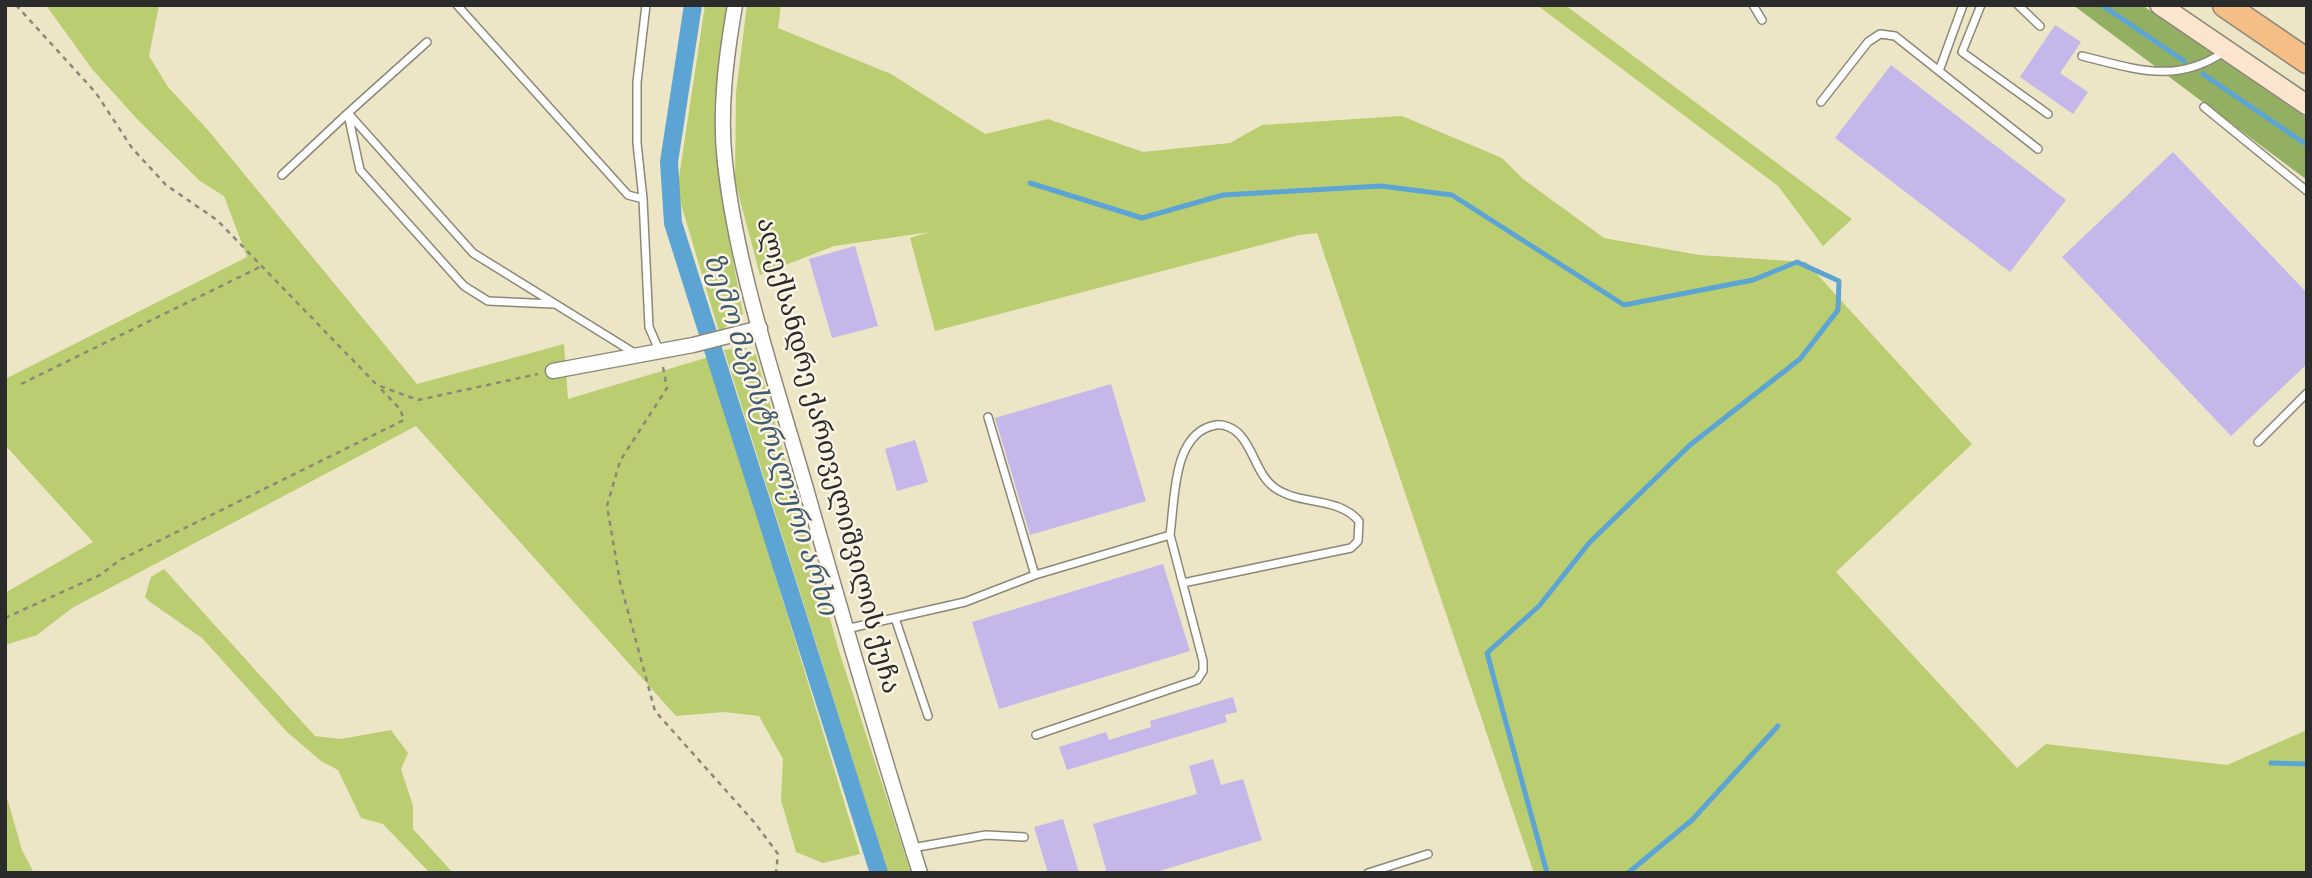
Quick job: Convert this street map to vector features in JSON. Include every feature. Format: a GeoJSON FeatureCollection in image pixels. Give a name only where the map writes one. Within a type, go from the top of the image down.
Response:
{"type":"FeatureCollection","features":[{"type":"Feature","properties":{"kind":"highway"},"geometry":{"type":"LineString","coordinates":[[2225,5],[2307,61]]}},
{"type":"Feature","properties":{"kind":"street","name":"ალექსანდრე ქართველიშვილის ქუჩა"},"geometry":{"type":"LineString","coordinates":[[736,5],[726,57],[724,161],[732,209],[760,327],[846,629],[920,873]]}},
{"type":"Feature","properties":{"kind":"street"},"geometry":{"type":"LineString","coordinates":[[2160,5],[2307,105]]}},
{"type":"Feature","properties":{"kind":"street"},"geometry":{"type":"LineString","coordinates":[[553,371],[692,345],[760,327]]}},
{"type":"Feature","properties":{"kind":"lane"},"geometry":{"type":"LineString","coordinates":[[457,5],[628,195],[643,199]]}},
{"type":"Feature","properties":{"kind":"lane"},"geometry":{"type":"LineString","coordinates":[[646,5],[636,107],[649,327],[659,350]]}},
{"type":"Feature","properties":{"kind":"lane"},"geometry":{"type":"LineString","coordinates":[[1753,5],[1762,20]]}},
{"type":"Feature","properties":{"kind":"lane"},"geometry":{"type":"LineString","coordinates":[[1939,71],[1963,5]]}},
{"type":"Feature","properties":{"kind":"lane"},"geometry":{"type":"LineString","coordinates":[[1981,5],[1962,52],[2048,114]]}},
{"type":"Feature","properties":{"kind":"lane"},"geometry":{"type":"LineString","coordinates":[[2018,5],[2040,26]]}},
{"type":"Feature","properties":{"kind":"lane"},"geometry":{"type":"LineString","coordinates":[[1821,102],[1868,41],[1881,34],[1895,36],[2038,149]]}},
{"type":"Feature","properties":{"kind":"lane"},"geometry":{"type":"LineString","coordinates":[[282,175],[427,42]]}},
{"type":"Feature","properties":{"kind":"lane"},"geometry":{"type":"LineString","coordinates":[[2082,56],[2159,74],[2204,66],[2225,50]]}},
{"type":"Feature","properties":{"kind":"lane"},"geometry":{"type":"LineString","coordinates":[[2204,107],[2307,191]]}},
{"type":"Feature","properties":{"kind":"lane"},"geometry":{"type":"LineString","coordinates":[[348,113],[473,253],[637,355]]}},
{"type":"Feature","properties":{"kind":"lane"},"geometry":{"type":"LineString","coordinates":[[348,113],[360,170],[464,286],[488,300],[555,304]]}},
{"type":"Feature","properties":{"kind":"lane"},"geometry":{"type":"LineString","coordinates":[[2258,442],[2307,393]]}},
{"type":"Feature","properties":{"kind":"lane"},"geometry":{"type":"LineString","coordinates":[[988,417],[1035,575]]}},
{"type":"Feature","properties":{"kind":"lane"},"geometry":{"type":"LineString","coordinates":[[1036,735],[1197,680],[1203,671],[1203,662],[1170,535],[1183,453],[1206,427],[1223,424],[1240,434],[1272,486],[1282,492],[1340,506],[1351,511],[1359,521],[1358,541],[1351,548],[1183,583]]}},
{"type":"Feature","properties":{"kind":"lane"},"geometry":{"type":"LineString","coordinates":[[846,629],[965,602],[1035,575],[1170,535]]}},
{"type":"Feature","properties":{"kind":"lane"},"geometry":{"type":"LineString","coordinates":[[895,618],[928,716]]}},
{"type":"Feature","properties":{"kind":"lane"},"geometry":{"type":"LineString","coordinates":[[912,848],[986,835],[1024,837]]}},
{"type":"Feature","properties":{"kind":"lane"},"geometry":{"type":"LineString","coordinates":[[1368,873],[1428,854]]}},
{"type":"Feature","properties":{"kind":"path"},"geometry":{"type":"LineString","coordinates":[[5,618],[100,575],[120,560],[404,420],[400,408],[217,220],[166,185],[132,148],[96,93],[16,5]]}},
{"type":"Feature","properties":{"kind":"path"},"geometry":{"type":"LineString","coordinates":[[21,384],[261,266]]}},
{"type":"Feature","properties":{"kind":"path"},"geometry":{"type":"LineString","coordinates":[[659,350],[667,388],[621,461],[607,506],[620,582],[655,711],[770,843],[778,854],[776,873]]}},
{"type":"Feature","properties":{"kind":"path"},"geometry":{"type":"LineString","coordinates":[[377,385],[418,400],[553,371]]}},
{"type":"Feature","properties":{"kind":"green space"},"geometry":{"type":"Polygon","coordinates":[[[46,5],[159,5],[149,56],[168,87],[207,129],[417,384],[564,344],[568,399],[709,357],[860,854],[823,863],[796,852],[781,800],[783,759],[759,716],[724,712],[676,716],[416,426],[72,608],[37,635],[5,645],[5,593],[93,542],[5,445],[5,379],[247,257],[224,196],[200,181],[137,119],[92,69],[46,5]]]}},
{"type":"Feature","properties":{"kind":"green space"},"geometry":{"type":"Polygon","coordinates":[[[705,5],[729,5],[718,123],[721,197],[743,314],[719,332],[679,197],[679,178],[705,5]]]}},
{"type":"Feature","properties":{"kind":"green space"},"geometry":{"type":"Polygon","coordinates":[[[747,5],[781,5],[778,28],[891,74],[985,134],[1048,119],[1143,152],[1230,143],[1262,125],[1402,116],[1502,158],[1523,179],[1604,238],[1699,255],[1806,262],[1972,444],[1836,572],[2017,768],[2046,744],[2227,765],[2307,730],[2307,873],[1534,873],[1317,233],[1299,235],[935,331],[910,238],[930,232],[834,246],[760,275],[735,181],[736,93],[747,5]]]}},
{"type":"Feature","properties":{"kind":"green space"},"geometry":{"type":"Polygon","coordinates":[[[1537,5],[1565,5],[1852,219],[1823,246],[1778,186],[1537,5]]]}},
{"type":"Feature","properties":{"kind":"green space"},"geometry":{"type":"Polygon","coordinates":[[[2073,5],[2142,5],[2307,118],[2307,180],[2073,5]]]}},
{"type":"Feature","properties":{"kind":"green space"},"geometry":{"type":"Polygon","coordinates":[[[746,348],[756,355],[839,651],[911,873],[888,873],[724,350],[746,348]]]}},
{"type":"Feature","properties":{"kind":"green space"},"geometry":{"type":"Polygon","coordinates":[[[164,569],[315,736],[341,739],[391,730],[408,753],[401,769],[413,806],[413,829],[453,873],[430,873],[383,824],[361,818],[338,770],[321,761],[287,732],[202,638],[145,597],[151,577],[164,569]]]}},
{"type":"Feature","properties":{"kind":"green space"},"geometry":{"type":"Polygon","coordinates":[[[5,791],[22,850],[34,873],[5,873],[5,791]]]}},
{"type":"Feature","properties":{"kind":"building"},"geometry":{"type":"Polygon","coordinates":[[[2055,25],[2081,42],[2060,73],[2088,92],[2073,114],[2020,77],[2055,25]]]}},
{"type":"Feature","properties":{"kind":"building"},"geometry":{"type":"Polygon","coordinates":[[[1891,65],[2066,200],[2010,272],[1835,138],[1891,65]]]}},
{"type":"Feature","properties":{"kind":"building"},"geometry":{"type":"Polygon","coordinates":[[[2173,152],[2307,293],[2307,364],[2231,436],[2062,257],[2173,152]]]}},
{"type":"Feature","properties":{"kind":"building"},"geometry":{"type":"Polygon","coordinates":[[[855,246],[878,326],[832,338],[809,259],[855,246]]]}},
{"type":"Feature","properties":{"kind":"building"},"geometry":{"type":"Polygon","coordinates":[[[1111,384],[1146,501],[1030,535],[995,418],[1111,384]]]}},
{"type":"Feature","properties":{"kind":"building"},"geometry":{"type":"Polygon","coordinates":[[[915,440],[928,482],[897,491],[885,449],[915,440]]]}},
{"type":"Feature","properties":{"kind":"building"},"geometry":{"type":"Polygon","coordinates":[[[1163,564],[1190,651],[999,709],[972,622],[1163,564]]]}},
{"type":"Feature","properties":{"kind":"building"},"geometry":{"type":"Polygon","coordinates":[[[1233,697],[1237,712],[1225,715],[1227,722],[1067,770],[1059,747],[1106,732],[1109,740],[1151,727],[1150,721],[1233,697]]]}},
{"type":"Feature","properties":{"kind":"building"},"geometry":{"type":"Polygon","coordinates":[[[1213,759],[1221,785],[1243,779],[1262,840],[1153,873],[1107,873],[1093,824],[1197,794],[1189,766],[1213,759]]]}},
{"type":"Feature","properties":{"kind":"building"},"geometry":{"type":"Polygon","coordinates":[[[1063,819],[1079,873],[1048,873],[1034,827],[1063,819]]]}},
{"type":"Feature","properties":{"kind":"waterway","name":"ზემო მაგისტრალური არხი"},"geometry":{"type":"LineString","coordinates":[[693,5],[669,162],[673,223],[879,873]]}},
{"type":"Feature","properties":{"kind":"waterway"},"geometry":{"type":"LineString","coordinates":[[2102,5],[2184,61]]}},
{"type":"Feature","properties":{"kind":"waterway"},"geometry":{"type":"LineString","coordinates":[[2203,74],[2307,145]]}},
{"type":"Feature","properties":{"kind":"waterway"},"geometry":{"type":"LineString","coordinates":[[1030,183],[1142,218],[1223,195],[1381,186],[1452,195],[1624,305],[1753,280],[1797,262],[1839,281],[1838,310],[1800,359],[1690,445],[1590,542],[1539,606],[1487,653],[1547,873]]}},
{"type":"Feature","properties":{"kind":"waterway"},"geometry":{"type":"LineString","coordinates":[[1628,873],[1692,820],[1778,726]]}},
{"type":"Feature","properties":{"kind":"waterway"},"geometry":{"type":"LineString","coordinates":[[2271,763],[2307,764]]}}]}
